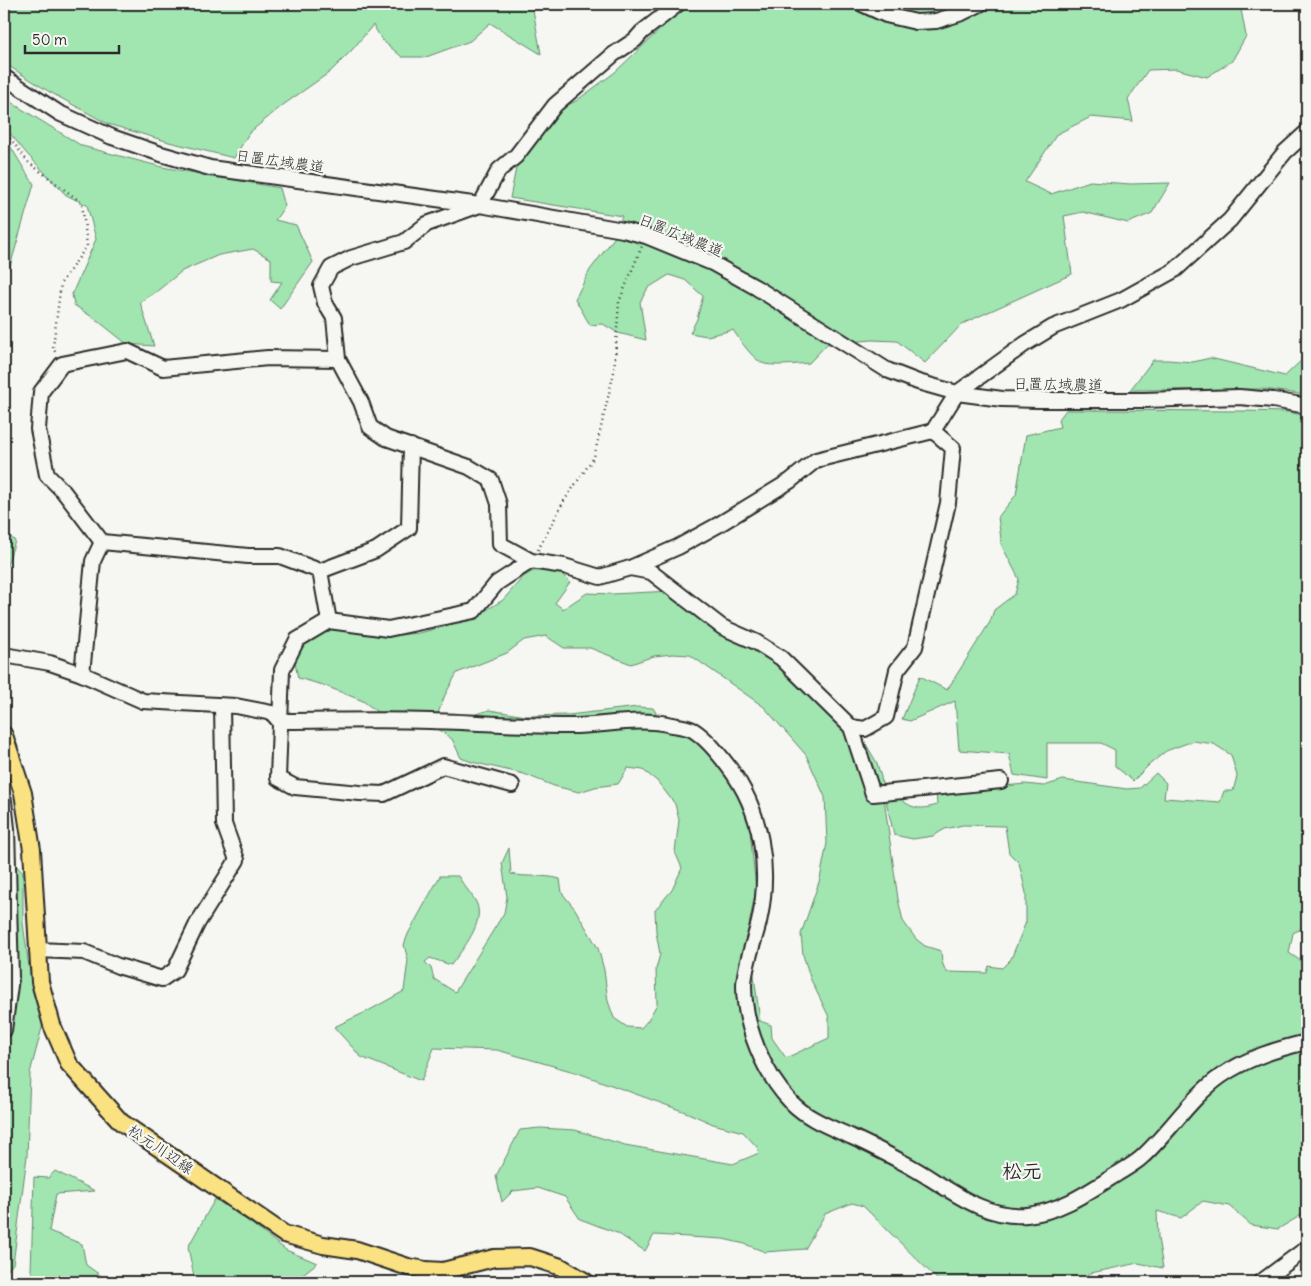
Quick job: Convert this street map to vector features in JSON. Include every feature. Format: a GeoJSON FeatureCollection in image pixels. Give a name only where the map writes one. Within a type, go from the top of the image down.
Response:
{"type":"FeatureCollection","features":[{"type":"Feature","properties":{"kind":"main road","name":"松元川辺線"},"geometry":{"type":"LineString","coordinates":[[4,734],[24,793],[32,850],[40,982],[52,1025],[69,1064],[122,1122],[284,1234],[323,1245],[357,1250],[408,1267],[426,1270],[443,1271],[494,1258],[530,1257],[561,1267],[586,1282]]}},
{"type":"Feature","properties":{"kind":"street"},"geometry":{"type":"LineString","coordinates":[[678,4],[642,32],[635,40],[614,54],[556,105],[516,156],[499,170],[480,205],[427,224],[404,242],[351,258],[331,268],[321,286],[325,303],[334,318],[338,359],[361,402],[370,427],[386,438],[469,467],[490,480],[499,504],[500,544],[531,561],[564,566],[600,577],[630,568],[678,547],[790,481],[816,460],[933,432],[957,393],[1025,344],[1053,327],[1121,300],[1175,270],[1230,220],[1285,152],[1307,132]]}},
{"type":"Feature","properties":{"kind":"street"},"geometry":{"type":"LineString","coordinates":[[862,4],[886,15],[916,22],[936,21],[962,13],[980,4]]}},
{"type":"Feature","properties":{"kind":"street","name":"日置広域農道"},"geometry":{"type":"LineString","coordinates":[[4,77],[59,113],[112,137],[210,168],[480,205],[623,230],[646,236],[682,249],[734,275],[887,370],[918,382],[957,393],[1002,399],[1038,400],[1144,400],[1239,397],[1307,406]]}},
{"type":"Feature","properties":{"kind":"street"},"geometry":{"type":"LineString","coordinates":[[338,359],[268,358],[163,368],[127,352],[62,364],[41,392],[38,429],[47,475],[63,491],[102,542],[248,556],[280,556],[320,572],[376,550],[409,528],[411,446]]}},
{"type":"Feature","properties":{"kind":"street"},"geometry":{"type":"LineString","coordinates":[[851,727],[865,728],[886,717],[897,670],[915,647],[948,503],[952,448],[933,432]]}},
{"type":"Feature","properties":{"kind":"street"},"geometry":{"type":"LineString","coordinates":[[82,674],[93,561],[102,542]]}},
{"type":"Feature","properties":{"kind":"street"},"geometry":{"type":"LineString","coordinates":[[512,785],[444,766],[384,794],[296,787],[278,778],[282,670],[297,640],[329,621],[388,628],[474,611],[497,583],[531,561]]}},
{"type":"Feature","properties":{"kind":"street"},"geometry":{"type":"LineString","coordinates":[[630,568],[651,572],[722,626],[756,642],[781,658],[851,727],[873,794],[1001,781]]}},
{"type":"Feature","properties":{"kind":"street"},"geometry":{"type":"LineString","coordinates":[[320,572],[329,621]]}},
{"type":"Feature","properties":{"kind":"street"},"geometry":{"type":"LineString","coordinates":[[4,655],[50,663],[82,674],[143,701],[236,706],[272,713],[279,720],[429,721],[500,725],[572,726],[656,721],[691,729],[700,736],[740,782],[750,801],[757,821],[763,851],[763,905],[746,970],[744,985],[753,1038],[758,1053],[770,1073],[790,1101],[813,1120],[916,1169],[949,1192],[994,1212],[1024,1215],[1050,1210],[1088,1192],[1140,1159],[1188,1106],[1219,1077],[1246,1061],[1277,1049],[1307,1042]]}},
{"type":"Feature","properties":{"kind":"street"},"geometry":{"type":"LineString","coordinates":[[37,950],[84,952],[118,966],[162,979],[175,970],[197,924],[237,860],[224,824],[222,706]]}},
{"type":"Feature","properties":{"kind":"street"},"geometry":{"type":"LineString","coordinates":[[4,801],[7,829],[11,978],[4,1030]]}},
{"type":"Feature","properties":{"kind":"street"},"geometry":{"type":"LineString","coordinates":[[1261,1282],[1307,1248]]}},
{"type":"Feature","properties":{"kind":"path"},"geometry":{"type":"LineString","coordinates":[[4,130],[28,162],[82,203],[87,246],[61,283],[53,347],[62,364]]}},
{"type":"Feature","properties":{"kind":"path"},"geometry":{"type":"LineString","coordinates":[[531,561],[564,501],[594,457],[614,372],[619,302],[646,236]]}},
{"type":"Feature","properties":{"kind":"green space"},"geometry":{"type":"Polygon","coordinates":[[[4,4],[532,4],[541,54],[490,23],[470,41],[426,57],[402,57],[382,40],[373,25],[330,72],[283,105],[249,133],[234,158],[108,124],[48,91],[4,63],[4,4]]]}},
{"type":"Feature","properties":{"kind":"green space"},"geometry":{"type":"Polygon","coordinates":[[[691,4],[1240,4],[1246,36],[1232,61],[1207,77],[1176,69],[1148,70],[1128,99],[1133,121],[1091,117],[1057,134],[1025,182],[1051,194],[1090,181],[1130,184],[1170,183],[1152,213],[1128,223],[1083,212],[1064,216],[1072,274],[962,324],[925,363],[897,341],[872,340],[827,344],[809,363],[771,365],[762,363],[754,357],[733,330],[707,336],[690,333],[697,319],[703,296],[685,280],[669,275],[648,288],[640,302],[646,340],[618,333],[603,324],[590,325],[575,299],[590,270],[614,238],[622,216],[510,198],[519,153],[536,120],[576,101],[614,73],[684,7],[691,4]]]}},
{"type":"Feature","properties":{"kind":"green space"},"geometry":{"type":"Polygon","coordinates":[[[4,98],[82,146],[162,167],[280,188],[285,206],[275,220],[296,225],[313,262],[280,309],[270,300],[282,282],[271,281],[271,259],[253,249],[219,255],[182,271],[140,302],[154,346],[127,344],[74,305],[72,294],[96,239],[87,205],[66,195],[27,154],[4,126],[4,98]]]}},
{"type":"Feature","properties":{"kind":"green space"},"geometry":{"type":"Polygon","coordinates":[[[4,137],[34,184],[9,270],[4,268],[4,137]]]}},
{"type":"Feature","properties":{"kind":"green space"},"geometry":{"type":"Polygon","coordinates":[[[1307,352],[1307,395],[1263,389],[1130,390],[1153,360],[1193,362],[1210,358],[1285,376],[1306,356],[1307,352]]]}},
{"type":"Feature","properties":{"kind":"green space"},"geometry":{"type":"Polygon","coordinates":[[[1066,410],[1288,412],[1307,416],[1307,926],[1293,933],[1289,953],[1307,965],[1307,1209],[1300,1216],[1278,1229],[1251,1225],[1229,1206],[1203,1201],[1181,1218],[1157,1211],[1158,1238],[1163,1268],[1138,1263],[1091,1273],[1073,1282],[940,1282],[863,1206],[852,1203],[825,1214],[805,1249],[765,1252],[745,1244],[723,1239],[654,1235],[645,1251],[617,1233],[580,1219],[565,1197],[538,1188],[513,1191],[502,1202],[496,1176],[520,1130],[540,1128],[575,1130],[625,1145],[733,1164],[759,1153],[757,1147],[743,1132],[713,1124],[578,1073],[497,1050],[434,1048],[421,1081],[361,1057],[334,1027],[404,991],[408,960],[404,945],[408,934],[440,876],[458,876],[476,902],[478,910],[475,927],[461,952],[451,965],[430,958],[425,962],[431,968],[434,979],[455,992],[504,913],[507,897],[502,863],[509,848],[511,874],[560,879],[562,893],[575,909],[598,948],[604,970],[608,1001],[614,1018],[627,1027],[641,1028],[657,1004],[656,969],[660,954],[655,910],[672,890],[682,868],[675,852],[679,820],[675,804],[657,781],[643,770],[628,768],[618,784],[595,787],[579,792],[554,786],[524,774],[461,758],[452,739],[438,729],[453,715],[473,715],[489,710],[526,716],[568,715],[638,707],[653,708],[667,730],[690,736],[714,759],[732,784],[749,821],[756,889],[748,930],[760,1021],[771,1025],[772,1038],[786,1058],[829,1038],[829,1017],[811,980],[803,955],[801,934],[820,879],[827,843],[825,797],[806,755],[764,707],[690,655],[654,656],[631,664],[590,648],[564,648],[546,636],[524,640],[507,653],[457,673],[445,695],[437,716],[384,717],[363,701],[323,685],[298,678],[295,663],[298,644],[328,629],[342,627],[358,633],[380,636],[420,633],[473,618],[503,600],[523,577],[533,571],[551,568],[562,574],[570,582],[555,603],[563,609],[587,593],[612,594],[671,591],[699,603],[739,628],[783,651],[847,712],[877,763],[881,777],[898,899],[903,921],[916,939],[925,946],[941,951],[942,962],[946,972],[987,973],[989,966],[1002,968],[1011,959],[1026,922],[1026,893],[1019,863],[1009,853],[1005,826],[963,825],[945,829],[933,836],[913,839],[894,835],[886,801],[895,794],[914,807],[924,808],[937,805],[936,791],[1025,784],[1044,786],[1063,780],[1127,789],[1140,788],[1156,773],[1166,783],[1164,798],[1220,802],[1224,791],[1233,791],[1237,776],[1231,755],[1214,744],[1193,741],[1166,751],[1133,781],[1115,766],[1115,750],[1101,743],[1047,743],[1047,780],[1014,775],[1009,754],[959,750],[955,701],[910,721],[902,719],[920,676],[947,690],[990,622],[994,610],[1015,594],[1019,579],[1002,546],[998,517],[1016,495],[1026,435],[1060,427],[1058,420],[1066,410]]]}},
{"type":"Feature","properties":{"kind":"green space"},"geometry":{"type":"Polygon","coordinates":[[[4,530],[15,541],[4,575],[4,530]]]}},
{"type":"Feature","properties":{"kind":"green space"},"geometry":{"type":"Polygon","coordinates":[[[15,864],[23,873],[23,923],[32,989],[43,1024],[30,1073],[27,1156],[13,1264],[4,1274],[4,1027],[17,991],[15,864]]]}},
{"type":"Feature","properties":{"kind":"green space"},"geometry":{"type":"Polygon","coordinates":[[[55,1171],[95,1191],[56,1194],[49,1231],[82,1244],[86,1265],[110,1282],[41,1282],[31,1271],[34,1177],[48,1178],[55,1171]]]}},
{"type":"Feature","properties":{"kind":"green space"},"geometry":{"type":"Polygon","coordinates":[[[215,1199],[286,1250],[317,1263],[295,1280],[289,1282],[195,1282],[188,1247],[215,1199]]]}},
{"type":"Feature","properties":{"kind":"district","name":"松元"},"geometry":{"type":"Point","coordinates":[1022,1170]}}]}
